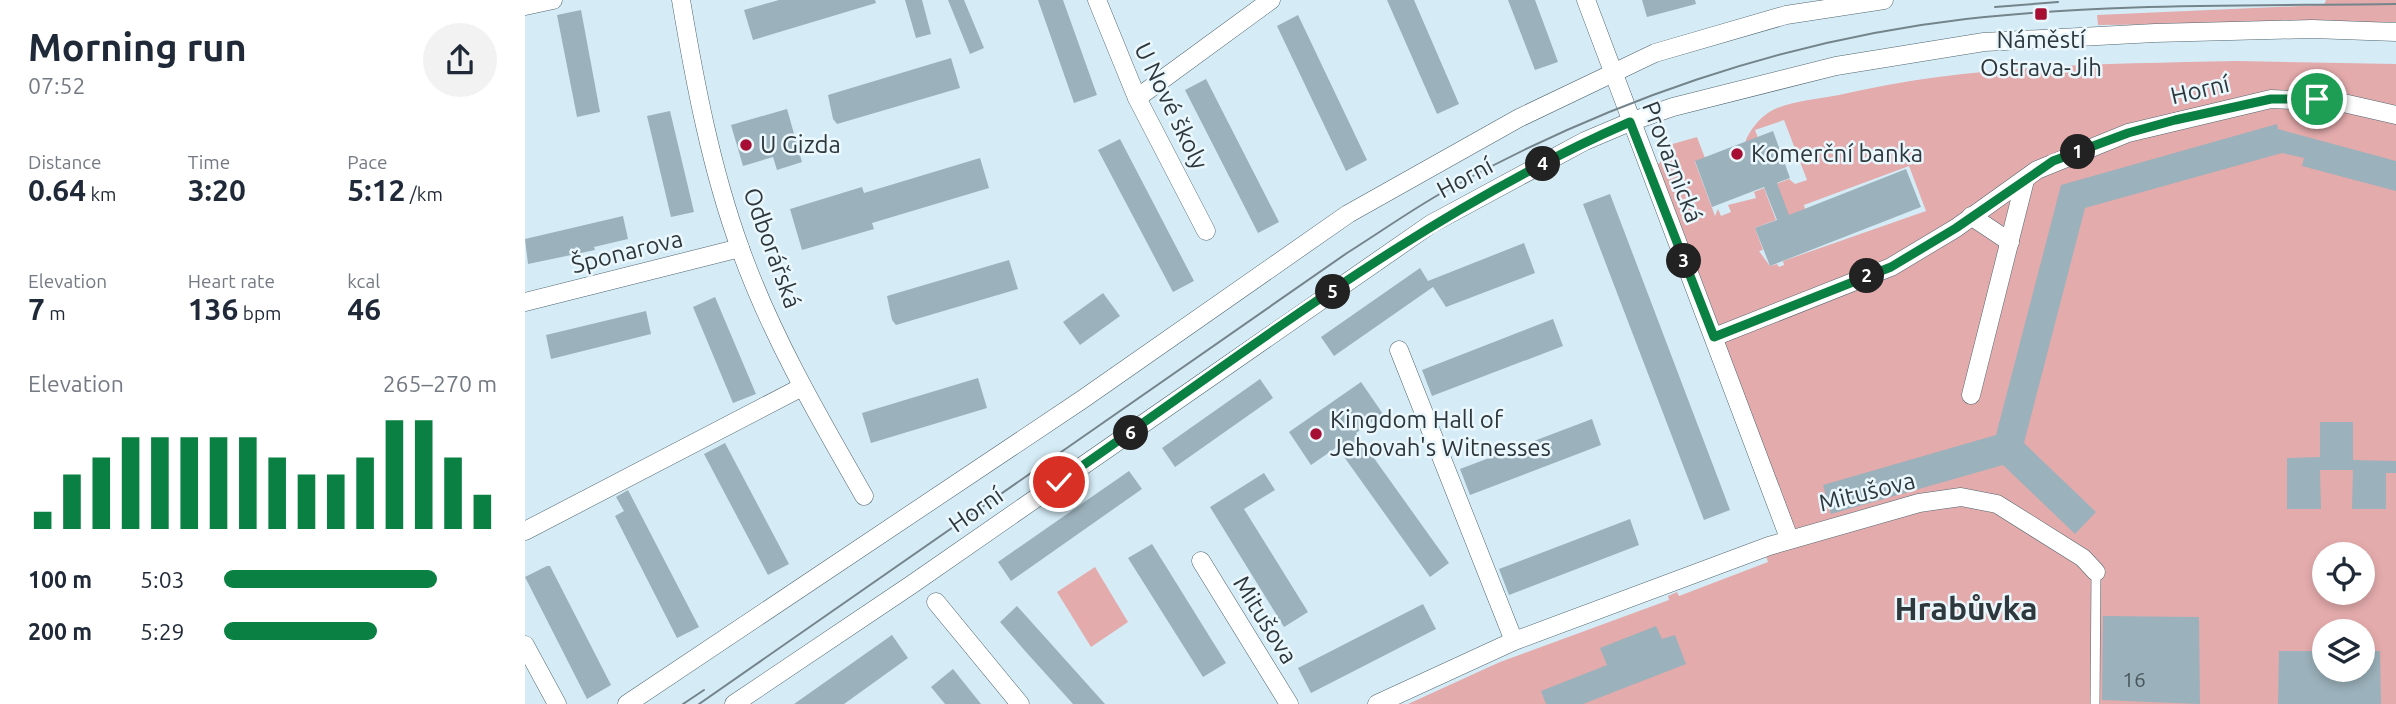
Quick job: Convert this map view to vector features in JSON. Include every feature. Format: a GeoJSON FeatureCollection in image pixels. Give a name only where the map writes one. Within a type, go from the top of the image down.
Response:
{"type":"FeatureCollection","features":[{"type":"Feature","properties":{"kind":"street"},"geometry":{"type":"LineString","coordinates":[[525,6],[553,0]]}},
{"type":"Feature","properties":{"kind":"street","name":"Odborářská"},"geometry":{"type":"LineString","coordinates":[[681,0],[700,106],[740,248],[802,387],[864,496]]}},
{"type":"Feature","properties":{"kind":"street","name":"U Nové školy"},"geometry":{"type":"LineString","coordinates":[[1097,0],[1137,98],[1206,231]]}},
{"type":"Feature","properties":{"kind":"street"},"geometry":{"type":"LineString","coordinates":[[1137,98],[1271,0]]}},
{"type":"Feature","properties":{"kind":"street","name":"Provaznická"},"geometry":{"type":"LineString","coordinates":[[1586,0],[1789,538]]}},
{"type":"Feature","properties":{"kind":"street","name":"Horní"},"geometry":{"type":"LineString","coordinates":[[627,704],[1083,399],[1348,214],[1519,118],[1662,51],[1725,30],[1786,15],[1884,0]]}},
{"type":"Feature","properties":{"kind":"street","name":"Horní"},"geometry":{"type":"LineString","coordinates":[[734,704],[1431,224],[1585,141],[1630,122],[1673,107],[1836,66],[1984,42],[2182,32],[2393,32]]}},
{"type":"Feature","properties":{"kind":"street","name":"Horní"},"geometry":{"type":"LineString","coordinates":[[1714,337],[1891,267],[2053,161],[2128,133],[2271,99],[2339,102],[2396,115]]}},
{"type":"Feature","properties":{"kind":"street"},"geometry":{"type":"LineString","coordinates":[[1971,395],[2025,180]]}},
{"type":"Feature","properties":{"kind":"street"},"geometry":{"type":"LineString","coordinates":[[1971,216],[2010,242]]}},
{"type":"Feature","properties":{"kind":"street","name":"Šponarova"},"geometry":{"type":"LineString","coordinates":[[525,302],[740,248]]}},
{"type":"Feature","properties":{"kind":"street"},"geometry":{"type":"LineString","coordinates":[[1399,350],[1514,641]]}},
{"type":"Feature","properties":{"kind":"street"},"geometry":{"type":"LineString","coordinates":[[525,531],[802,387]]}},
{"type":"Feature","properties":{"kind":"street","name":"Mitušova"},"geometry":{"type":"LineString","coordinates":[[1377,704],[1514,641],[1789,538],[1876,513],[1961,497],[1997,504],[2083,558],[2096,572]]}},
{"type":"Feature","properties":{"kind":"street","name":"Mitušova"},"geometry":{"type":"LineString","coordinates":[[1201,561],[1289,704]]}},
{"type":"Feature","properties":{"kind":"street"},"geometry":{"type":"LineString","coordinates":[[936,601],[1020,704]]}},
{"type":"Feature","properties":{"kind":"street"},"geometry":{"type":"LineString","coordinates":[[525,645],[557,704]]}},
{"type":"Feature","properties":{"kind":"lane","name":"Mitušova"},"geometry":{"type":"LineString","coordinates":[[2095,704],[2096,572]]}},
{"type":"Feature","properties":{"kind":"shaded area"},"geometry":{"type":"Polygon","coordinates":[[[2326,0],[2396,0],[2396,22],[2098,25],[2097,15],[2324,5],[2326,0]]]}},
{"type":"Feature","properties":{"kind":"shaded area"},"geometry":{"type":"Polygon","coordinates":[[[2237,61],[2396,64],[2396,704],[1408,704],[1500,662],[1669,600],[1668,596],[1677,592],[1679,596],[1768,562],[1766,556],[1798,543],[1653,166],[1660,163],[1662,147],[1697,137],[1705,158],[1695,162],[1715,216],[1718,209],[1721,216],[1731,212],[1728,205],[1756,198],[1754,192],[1764,188],[1776,220],[1755,228],[1763,250],[1759,251],[1770,266],[1777,264],[1779,267],[1784,265],[1783,261],[1926,211],[1909,166],[1804,205],[1805,209],[1788,216],[1776,184],[1789,179],[1795,184],[1807,180],[1784,120],[1755,130],[1758,138],[1745,143],[1755,125],[1771,111],[1804,101],[1938,77],[2087,65],[2237,61]]]}},
{"type":"Feature","properties":{"kind":"shaded area"},"geometry":{"type":"Polygon","coordinates":[[[1095,567],[1128,622],[1091,647],[1057,592],[1095,567]]]}},
{"type":"Feature","properties":{"kind":"building"},"geometry":{"type":"Polygon","coordinates":[[[779,0],[875,0],[876,3],[753,40],[744,10],[779,0]]]}},
{"type":"Feature","properties":{"kind":"building"},"geometry":{"type":"Polygon","coordinates":[[[905,0],[922,0],[931,34],[916,38],[905,0]]]}},
{"type":"Feature","properties":{"kind":"building"},"geometry":{"type":"Polygon","coordinates":[[[948,0],[964,0],[984,48],[970,54],[948,0]]]}},
{"type":"Feature","properties":{"kind":"building"},"geometry":{"type":"Polygon","coordinates":[[[1038,0],[1063,0],[1097,95],[1074,103],[1038,0]]]}},
{"type":"Feature","properties":{"kind":"building"},"geometry":{"type":"Polygon","coordinates":[[[1387,0],[1414,0],[1459,104],[1437,114],[1387,0]]]}},
{"type":"Feature","properties":{"kind":"building"},"geometry":{"type":"Polygon","coordinates":[[[1508,0],[1535,0],[1558,62],[1535,70],[1508,0]]]}},
{"type":"Feature","properties":{"kind":"building"},"geometry":{"type":"Polygon","coordinates":[[[1642,0],[1695,0],[1696,4],[1647,17],[1642,0]]]}},
{"type":"Feature","properties":{"kind":"building"},"geometry":{"type":"Polygon","coordinates":[[[581,10],[600,112],[577,117],[557,15],[581,10]]]}},
{"type":"Feature","properties":{"kind":"building"},"geometry":{"type":"Polygon","coordinates":[[[1298,15],[1367,160],[1346,171],[1277,26],[1298,15]]]}},
{"type":"Feature","properties":{"kind":"building"},"geometry":{"type":"Polygon","coordinates":[[[951,58],[960,88],[837,124],[833,119],[828,95],[951,58]]]}},
{"type":"Feature","properties":{"kind":"building"},"geometry":{"type":"Polygon","coordinates":[[[1206,79],[1279,222],[1258,233],[1185,90],[1206,79]]]}},
{"type":"Feature","properties":{"kind":"building"},"geometry":{"type":"Polygon","coordinates":[[[787,109],[802,162],[777,170],[773,157],[743,166],[731,125],[787,109]]]}},
{"type":"Feature","properties":{"kind":"building"},"geometry":{"type":"Polygon","coordinates":[[[670,111],[694,212],[671,217],[647,116],[670,111]]]}},
{"type":"Feature","properties":{"kind":"building"},"geometry":{"type":"Polygon","coordinates":[[[2277,124],[2278,129],[2396,161],[2396,191],[2302,166],[2304,158],[2282,153],[2085,208],[2024,443],[2096,512],[2075,534],[2003,465],[1831,514],[1823,485],[1996,435],[2061,185],[2277,124]]]}},
{"type":"Feature","properties":{"kind":"building"},"geometry":{"type":"Polygon","coordinates":[[[1773,131],[1790,178],[1777,183],[1789,215],[1906,169],[1921,207],[1770,266],[1755,228],[1777,220],[1764,187],[1712,207],[1695,161],[1773,131]]]}},
{"type":"Feature","properties":{"kind":"building"},"geometry":{"type":"Polygon","coordinates":[[[1120,139],[1194,281],[1173,292],[1098,150],[1120,139]]]}},
{"type":"Feature","properties":{"kind":"building"},"geometry":{"type":"Polygon","coordinates":[[[980,158],[989,188],[872,223],[874,229],[802,250],[790,209],[862,187],[864,193],[980,158]]]}},
{"type":"Feature","properties":{"kind":"building"},"geometry":{"type":"Polygon","coordinates":[[[1610,194],[1730,510],[1704,520],[1583,204],[1610,194]]]}},
{"type":"Feature","properties":{"kind":"building"},"geometry":{"type":"Polygon","coordinates":[[[623,216],[628,239],[594,247],[595,250],[528,264],[525,239],[623,216]]]}},
{"type":"Feature","properties":{"kind":"building"},"geometry":{"type":"Polygon","coordinates":[[[1524,243],[1535,273],[1446,307],[1433,287],[1334,356],[1321,337],[1420,268],[1428,281],[1524,243]]]}},
{"type":"Feature","properties":{"kind":"building"},"geometry":{"type":"Polygon","coordinates":[[[1009,260],[1018,289],[896,325],[892,320],[887,296],[1009,260]]]}},
{"type":"Feature","properties":{"kind":"building"},"geometry":{"type":"Polygon","coordinates":[[[1103,293],[1120,316],[1080,345],[1063,322],[1103,293]]]}},
{"type":"Feature","properties":{"kind":"building"},"geometry":{"type":"Polygon","coordinates":[[[715,297],[756,394],[733,403],[693,307],[715,297]]]}},
{"type":"Feature","properties":{"kind":"building"},"geometry":{"type":"Polygon","coordinates":[[[646,311],[651,334],[551,359],[546,335],[646,311]]]}},
{"type":"Feature","properties":{"kind":"building"},"geometry":{"type":"Polygon","coordinates":[[[1553,319],[1563,346],[1432,396],[1422,370],[1553,319]]]}},
{"type":"Feature","properties":{"kind":"building"},"geometry":{"type":"Polygon","coordinates":[[[978,378],[987,408],[871,443],[862,413],[978,378]]]}},
{"type":"Feature","properties":{"kind":"building"},"geometry":{"type":"Polygon","coordinates":[[[1260,379],[1273,398],[1175,467],[1162,448],[1260,379]]]}},
{"type":"Feature","properties":{"kind":"building"},"geometry":{"type":"Polygon","coordinates":[[[1361,382],[1383,414],[1356,433],[1449,563],[1430,577],[1337,447],[1311,465],[1289,432],[1361,382]]]}},
{"type":"Feature","properties":{"kind":"building"},"geometry":{"type":"Polygon","coordinates":[[[1592,419],[1601,445],[1470,495],[1460,469],[1592,419]]]}},
{"type":"Feature","properties":{"kind":"building"},"geometry":{"type":"Polygon","coordinates":[[[2320,422],[2353,422],[2353,460],[2396,461],[2396,473],[2386,473],[2386,509],[2352,509],[2353,470],[2320,470],[2321,509],[2287,509],[2287,458],[2320,457],[2320,422]]]}},
{"type":"Feature","properties":{"kind":"building"},"geometry":{"type":"Polygon","coordinates":[[[725,443],[789,564],[768,575],[704,454],[725,443]]]}},
{"type":"Feature","properties":{"kind":"building"},"geometry":{"type":"Polygon","coordinates":[[[1129,471],[1142,489],[1011,581],[998,562],[1129,471]]]}},
{"type":"Feature","properties":{"kind":"building"},"geometry":{"type":"Polygon","coordinates":[[[1264,473],[1275,490],[1244,509],[1308,612],[1284,627],[1210,507],[1264,473]]]}},
{"type":"Feature","properties":{"kind":"building"},"geometry":{"type":"Polygon","coordinates":[[[628,490],[699,627],[677,638],[615,516],[624,511],[616,497],[628,490]]]}},
{"type":"Feature","properties":{"kind":"building"},"geometry":{"type":"Polygon","coordinates":[[[1630,519],[1639,545],[1509,595],[1499,569],[1630,519]]]}},
{"type":"Feature","properties":{"kind":"building"},"geometry":{"type":"Polygon","coordinates":[[[1152,544],[1226,663],[1203,677],[1128,558],[1152,544]]]}},
{"type":"Feature","properties":{"kind":"building"},"geometry":{"type":"Polygon","coordinates":[[[550,566],[611,685],[587,699],[525,577],[550,566]]]}},
{"type":"Feature","properties":{"kind":"building"},"geometry":{"type":"Polygon","coordinates":[[[1423,604],[1436,629],[1311,693],[1298,668],[1423,604]]]}},
{"type":"Feature","properties":{"kind":"building"},"geometry":{"type":"Polygon","coordinates":[[[1017,606],[1105,704],[1073,704],[1026,652],[1000,622],[1017,606]]]}},
{"type":"Feature","properties":{"kind":"building"},"geometry":{"type":"Polygon","coordinates":[[[2103,616],[2199,617],[2200,704],[2102,700],[2103,616]]]}},
{"type":"Feature","properties":{"kind":"building"},"geometry":{"type":"Polygon","coordinates":[[[1656,626],[1662,639],[1675,635],[1686,664],[1583,704],[1546,704],[1541,691],[1607,665],[1600,648],[1656,626]]]}},
{"type":"Feature","properties":{"kind":"building"},"geometry":{"type":"Polygon","coordinates":[[[892,635],[908,658],[844,704],[794,704],[892,635]]]}},
{"type":"Feature","properties":{"kind":"building"},"geometry":{"type":"Polygon","coordinates":[[[2279,651],[2312,651],[2312,682],[2375,682],[2375,651],[2380,651],[2381,704],[2278,704],[2279,651]]]}},
{"type":"Feature","properties":{"kind":"building"},"geometry":{"type":"Polygon","coordinates":[[[953,669],[981,704],[945,704],[931,687],[953,669]]]}},
{"type":"Feature","properties":{"kind":"tram line"},"geometry":{"type":"LineString","coordinates":[[1995,7],[2058,2]]}},
{"type":"Feature","properties":{"kind":"tram line"},"geometry":{"type":"LineString","coordinates":[[699,704],[1407,214],[1506,159],[1632,103],[1697,79],[1830,42],[1966,19],[2126,8],[2396,4]]}},
{"type":"Feature","properties":{"kind":"tram line"},"geometry":{"type":"LineString","coordinates":[[683,704],[704,690]]}},
{"type":"Feature","properties":{"kind":"place","name":"Náměstí Ostrava-Jih"},"geometry":{"type":"Point","coordinates":[2041,14]}},
{"type":"Feature","properties":{"kind":"place","name":"U Gizda"},"geometry":{"type":"Point","coordinates":[746,145]}},
{"type":"Feature","properties":{"kind":"place","name":"Komerční banka"},"geometry":{"type":"Point","coordinates":[1737,154]}},
{"type":"Feature","properties":{"kind":"place","name":"Kingdom Hall of Jehovah's Witnesses"},"geometry":{"type":"Point","coordinates":[1316,434]}},
{"type":"Feature","properties":{"kind":"district","name":"Hrabůvka"},"geometry":{"type":"Point","coordinates":[1966,609]}},
{"type":"Feature","properties":{"kind":"route"},"geometry":{"type":"LineString","coordinates":[[1059,482],[1431,224],[1585,141],[1630,122],[1714,337],[1891,267],[1956,228],[2007,190],[2053,161],[2128,133],[2175,120],[2271,99],[2317,99]]}}]}
